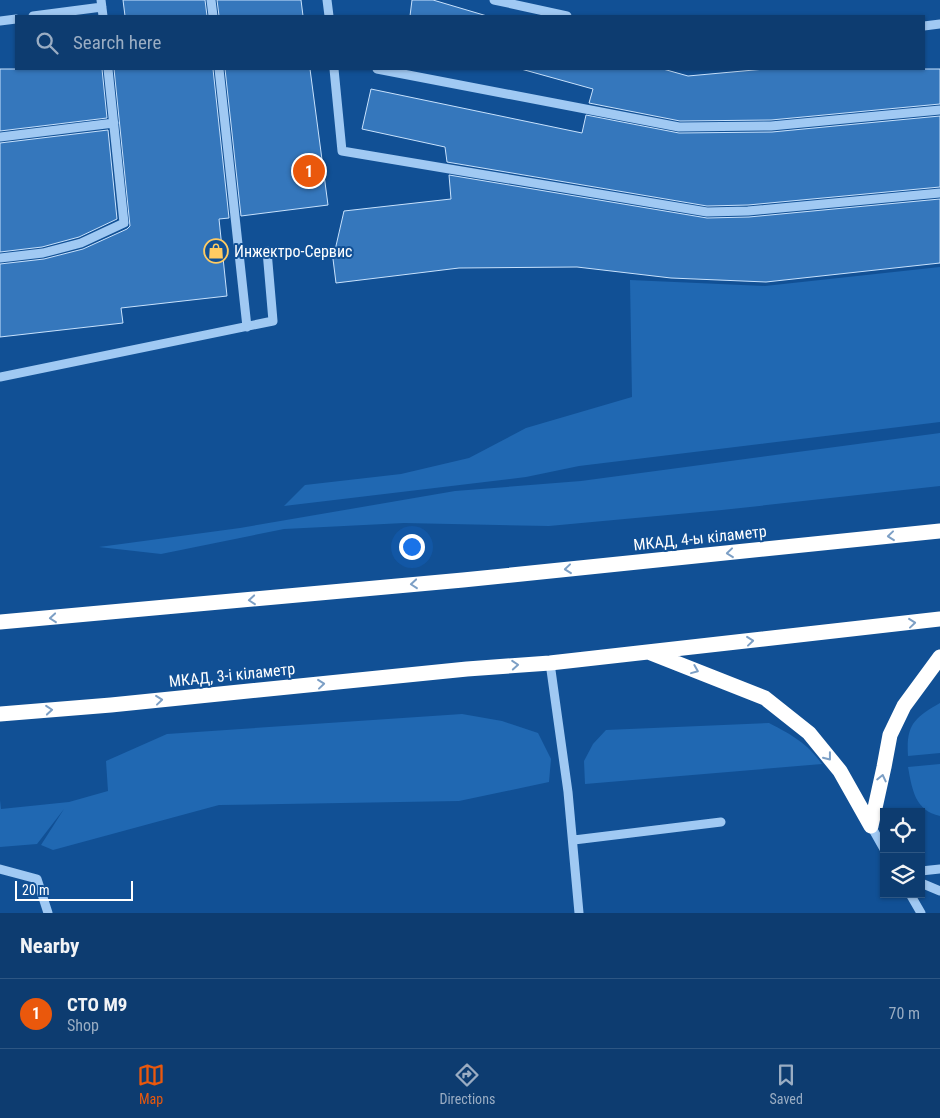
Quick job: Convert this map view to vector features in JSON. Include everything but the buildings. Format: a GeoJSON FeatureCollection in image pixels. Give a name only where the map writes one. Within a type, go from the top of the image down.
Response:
{"type":"FeatureCollection","features":[{"type":"Feature","properties":{"kind":"highway","name":"МКАД, 4-ы кіламетр"},"geometry":{"type":"LineString","coordinates":[[0,622],[463,580],[940,531]]}},
{"type":"Feature","properties":{"kind":"highway"},"geometry":{"type":"LineString","coordinates":[[550,663],[940,620]]}},
{"type":"Feature","properties":{"kind":"highway"},"geometry":{"type":"LineString","coordinates":[[650,652],[765,698],[809,733],[840,771],[871,826]]}},
{"type":"Feature","properties":{"kind":"highway"},"geometry":{"type":"LineString","coordinates":[[871,826],[890,735],[904,706],[940,658]]}},
{"type":"Feature","properties":{"kind":"highway","name":"МКАД, 3-і кіламетр"},"geometry":{"type":"LineString","coordinates":[[0,714],[111,705],[467,669],[550,663]]}},
{"type":"Feature","properties":{"kind":"lane"},"geometry":{"type":"LineString","coordinates":[[211,0],[213,15]]}},
{"type":"Feature","properties":{"kind":"lane"},"geometry":{"type":"LineString","coordinates":[[327,0],[329,15]]}},
{"type":"Feature","properties":{"kind":"lane"},"geometry":{"type":"LineString","coordinates":[[494,0],[562,15]]}},
{"type":"Feature","properties":{"kind":"lane"},"geometry":{"type":"LineString","coordinates":[[42,15],[102,8]]}},
{"type":"Feature","properties":{"kind":"lane"},"geometry":{"type":"LineString","coordinates":[[0,21],[15,18]]}},
{"type":"Feature","properties":{"kind":"lane"},"geometry":{"type":"LineString","coordinates":[[925,26],[940,24]]}},
{"type":"Feature","properties":{"kind":"lane"},"geometry":{"type":"LineString","coordinates":[[0,258],[43,253],[81,243],[124,223],[108,70]]}},
{"type":"Feature","properties":{"kind":"lane"},"geometry":{"type":"LineString","coordinates":[[219,70],[247,327]]}},
{"type":"Feature","properties":{"kind":"lane"},"geometry":{"type":"LineString","coordinates":[[334,70],[342,151],[707,212],[748,211],[940,193]]}},
{"type":"Feature","properties":{"kind":"lane"},"geometry":{"type":"LineString","coordinates":[[383,70],[678,127],[771,126],[940,110]]}},
{"type":"Feature","properties":{"kind":"lane"},"geometry":{"type":"LineString","coordinates":[[0,137],[114,123]]}},
{"type":"Feature","properties":{"kind":"lane"},"geometry":{"type":"LineString","coordinates":[[0,377],[273,321],[267,251]]}},
{"type":"Feature","properties":{"kind":"lane"},"geometry":{"type":"LineString","coordinates":[[550,663],[574,840],[579,913]]}},
{"type":"Feature","properties":{"kind":"lane"},"geometry":{"type":"LineString","coordinates":[[574,840],[721,822]]}},
{"type":"Feature","properties":{"kind":"lane"},"geometry":{"type":"LineString","coordinates":[[871,826],[880,841]]}},
{"type":"Feature","properties":{"kind":"lane"},"geometry":{"type":"LineString","coordinates":[[0,869],[37,879],[48,913]]}},
{"type":"Feature","properties":{"kind":"lane"},"geometry":{"type":"LineString","coordinates":[[925,871],[940,869]]}},
{"type":"Feature","properties":{"kind":"lane"},"geometry":{"type":"LineString","coordinates":[[925,885],[940,891]]}},
{"type":"Feature","properties":{"kind":"lane"},"geometry":{"type":"LineString","coordinates":[[912,898],[921,913]]}},
{"type":"Feature","properties":{"kind":"shaded area"},"geometry":{"type":"Polygon","coordinates":[[[940,267],[940,422],[579,466],[526,477],[284,506],[305,485],[401,474],[469,458],[526,428],[632,397],[630,280],[765,286],[940,267]]]}},
{"type":"Feature","properties":{"kind":"shaded area"},"geometry":{"type":"Polygon","coordinates":[[[940,433],[940,486],[722,510],[549,526],[404,523],[284,529],[161,554],[99,547],[240,528],[455,491],[581,481],[940,433]]]}},
{"type":"Feature","properties":{"kind":"shaded area"},"geometry":{"type":"Polygon","coordinates":[[[940,703],[940,753],[908,756],[910,730],[918,718],[940,703]]]}},
{"type":"Feature","properties":{"kind":"shaded area"},"geometry":{"type":"Polygon","coordinates":[[[462,714],[502,721],[538,733],[551,759],[549,782],[459,801],[219,805],[53,850],[41,845],[64,809],[37,844],[0,847],[0,800],[1,809],[69,802],[108,791],[106,761],[167,734],[462,714]]]}},
{"type":"Feature","properties":{"kind":"shaded area"},"geometry":{"type":"Polygon","coordinates":[[[769,723],[799,740],[811,750],[822,764],[585,784],[584,761],[593,744],[606,730],[769,723]]]}},
{"type":"Feature","properties":{"kind":"shaded area"},"geometry":{"type":"Polygon","coordinates":[[[940,764],[940,816],[925,809],[916,798],[908,767],[940,764]]]}},
{"type":"Feature","properties":{"kind":"place","name":"СТО М9"},"geometry":{"type":"Point","coordinates":[309,171]}},
{"type":"Feature","properties":{"kind":"place","name":"Инжектро-Сервис"},"geometry":{"type":"Point","coordinates":[216,251]}}]}
